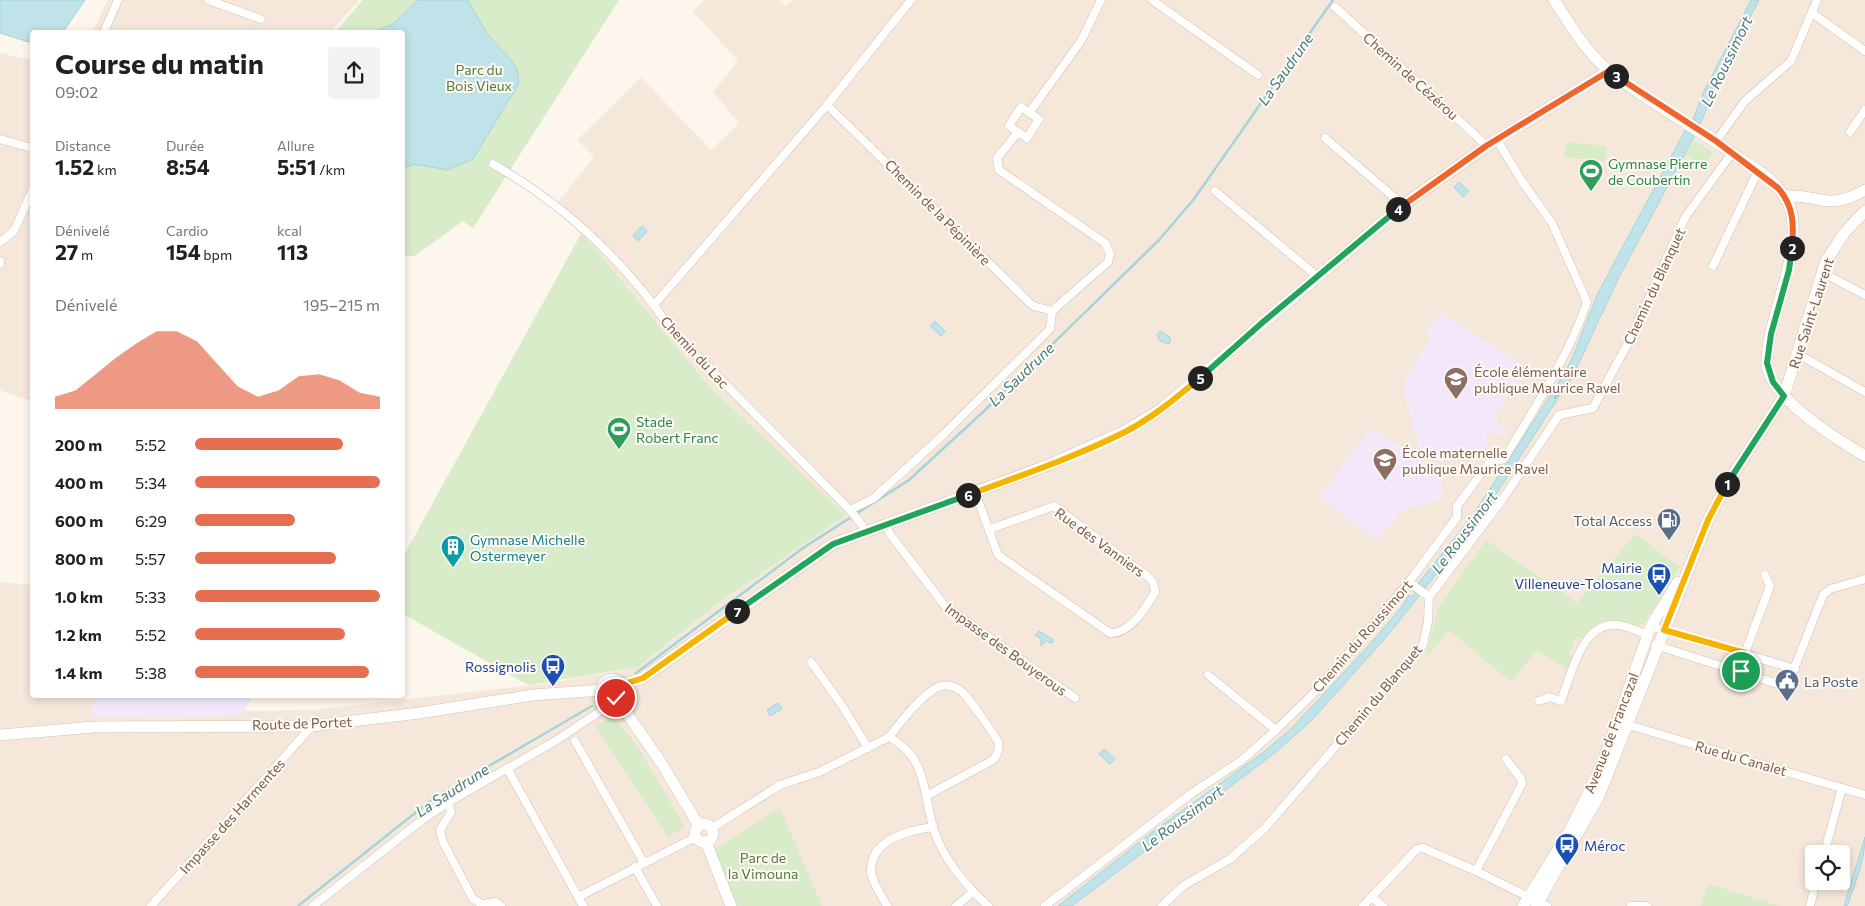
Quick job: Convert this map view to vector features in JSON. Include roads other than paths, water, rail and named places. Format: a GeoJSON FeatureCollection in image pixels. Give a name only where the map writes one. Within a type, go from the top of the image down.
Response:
{"type":"FeatureCollection","features":[{"type":"Feature","properties":{"kind":"street"},"geometry":{"type":"LineString","coordinates":[[105,30],[118,0]]}},
{"type":"Feature","properties":{"kind":"street"},"geometry":{"type":"LineString","coordinates":[[208,0],[260,19]]}},
{"type":"Feature","properties":{"kind":"street"},"geometry":{"type":"LineString","coordinates":[[654,305],[827,105],[911,0]]}},
{"type":"Feature","properties":{"kind":"street"},"geometry":{"type":"LineString","coordinates":[[1032,110],[1082,41],[1101,0]]}},
{"type":"Feature","properties":{"kind":"street"},"geometry":{"type":"LineString","coordinates":[[1152,0],[1258,76]]}},
{"type":"Feature","properties":{"kind":"street"},"geometry":{"type":"LineString","coordinates":[[1554,0],[1577,34],[1609,71],[1716,141],[1758,171],[1785,196],[1792,213],[1794,231],[1789,270],[1771,334],[1767,363],[1773,382],[1792,406],[1865,456]]}},
{"type":"Feature","properties":{"kind":"street"},"geometry":{"type":"LineString","coordinates":[[1716,141],[1745,101],[1791,61],[1817,0]]}},
{"type":"Feature","properties":{"kind":"street","name":"Chemin de Cézérou"},"geometry":{"type":"LineString","coordinates":[[1335,7],[1486,146]]}},
{"type":"Feature","properties":{"kind":"street"},"geometry":{"type":"LineString","coordinates":[[1812,13],[1865,51]]}},
{"type":"Feature","properties":{"kind":"street"},"geometry":{"type":"LineString","coordinates":[[621,685],[643,678],[820,551],[863,529],[886,526],[1046,466],[1125,431],[1160,410],[1402,205],[1486,146],[1609,71]]}},
{"type":"Feature","properties":{"kind":"street","name":"Chemin de la Pépinière"},"geometry":{"type":"LineString","coordinates":[[827,105],[1032,306],[1052,311]]}},
{"type":"Feature","properties":{"kind":"street"},"geometry":{"type":"LineString","coordinates":[[1021,107],[1032,110],[1039,119],[1027,138],[1009,126],[1021,107]]}},
{"type":"Feature","properties":{"kind":"street"},"geometry":{"type":"LineString","coordinates":[[1850,132],[1865,110]]}},
{"type":"Feature","properties":{"kind":"street"},"geometry":{"type":"LineString","coordinates":[[851,512],[874,498],[957,422],[1050,328],[1052,311],[1108,262],[1110,254],[1105,244],[999,170],[997,158],[1018,132]]}},
{"type":"Feature","properties":{"kind":"street"},"geometry":{"type":"LineString","coordinates":[[0,138],[30,147]]}},
{"type":"Feature","properties":{"kind":"street"},"geometry":{"type":"LineString","coordinates":[[1325,138],[1402,205]]}},
{"type":"Feature","properties":{"kind":"street","name":"Chemin du Roussimort"},"geometry":{"type":"LineString","coordinates":[[1045,906],[1192,793],[1242,760],[1314,693],[1409,582],[1457,517],[1457,506],[1489,463],[1504,459],[1560,363],[1587,302],[1552,223],[1522,181],[1497,140]]}},
{"type":"Feature","properties":{"kind":"street","name":"Chemin du Blanquet"},"geometry":{"type":"LineString","coordinates":[[1162,906],[1183,886],[1230,859],[1265,828],[1423,645],[1428,622],[1429,597],[1500,503],[1559,416],[1593,408],[1628,343],[1686,216],[1732,153]]}},
{"type":"Feature","properties":{"kind":"street","name":"Chemin du Lac"},"geometry":{"type":"LineString","coordinates":[[493,164],[555,203],[604,247],[654,305],[671,329],[851,512],[863,529]]}},
{"type":"Feature","properties":{"kind":"street"},"geometry":{"type":"LineString","coordinates":[[1713,266],[1758,171]]}},
{"type":"Feature","properties":{"kind":"street"},"geometry":{"type":"LineString","coordinates":[[1785,196],[1831,202],[1841,201],[1865,190]]}},
{"type":"Feature","properties":{"kind":"street"},"geometry":{"type":"LineString","coordinates":[[1215,192],[1318,277]]}},
{"type":"Feature","properties":{"kind":"street"},"geometry":{"type":"LineString","coordinates":[[0,242],[14,231],[30,195]]}},
{"type":"Feature","properties":{"kind":"street","name":"Rue Saint-Laurent"},"geometry":{"type":"LineString","coordinates":[[1784,396],[1831,251],[1845,232],[1865,211]]}},
{"type":"Feature","properties":{"kind":"street"},"geometry":{"type":"LineString","coordinates":[[1823,273],[1865,295]]}},
{"type":"Feature","properties":{"kind":"street"},"geometry":{"type":"LineString","coordinates":[[1798,354],[1865,392]]}},
{"type":"Feature","properties":{"kind":"street","name":"Avenue de Francazal"},"geometry":{"type":"LineString","coordinates":[[1534,903],[1622,723],[1657,646],[1708,520],[1727,484],[1784,396]]}},
{"type":"Feature","properties":{"kind":"street","name":"Rue des Vanniers"},"geometry":{"type":"LineString","coordinates":[[975,492],[998,555],[1110,634],[1117,634],[1130,625],[1149,603],[1155,592],[1153,582],[1146,576],[1054,506],[990,529]]}},
{"type":"Feature","properties":{"kind":"street","name":"Impasse des Bouyerous"},"geometry":{"type":"LineString","coordinates":[[886,526],[890,534],[945,606],[1075,698]]}},
{"type":"Feature","properties":{"kind":"street","name":"Avenue de Francazal"},"geometry":{"type":"LineString","coordinates":[[1622,723],[1648,634],[1694,558]]}},
{"type":"Feature","properties":{"kind":"street"},"geometry":{"type":"LineString","coordinates":[[1741,671],[1745,653],[1770,586],[1765,575]]}},
{"type":"Feature","properties":{"kind":"street"},"geometry":{"type":"LineString","coordinates":[[1648,634],[1657,646],[1787,687],[1823,595],[1830,589],[1865,580]]}},
{"type":"Feature","properties":{"kind":"street"},"geometry":{"type":"LineString","coordinates":[[1409,582],[1429,597]]}},
{"type":"Feature","properties":{"kind":"street"},"geometry":{"type":"LineString","coordinates":[[1539,701],[1549,697],[1560,702],[1585,642],[1599,627],[1616,624],[1648,634],[1664,630],[1795,669]]}},
{"type":"Feature","properties":{"kind":"street"},"geometry":{"type":"LineString","coordinates":[[811,662],[868,748]]}},
{"type":"Feature","properties":{"kind":"street"},"geometry":{"type":"LineString","coordinates":[[1208,675],[1276,730]]}},
{"type":"Feature","properties":{"kind":"street"},"geometry":{"type":"LineString","coordinates":[[621,685],[615,680],[609,680],[604,684],[602,690],[604,695],[613,699],[660,761],[700,835],[732,906]]}},
{"type":"Feature","properties":{"kind":"street"},"geometry":{"type":"LineString","coordinates":[[313,906],[422,820],[448,802],[557,740],[602,710],[621,693],[621,685]]}},
{"type":"Feature","properties":{"kind":"street"},"geometry":{"type":"LineString","coordinates":[[578,898],[700,835],[707,825],[712,828],[780,785],[819,772],[889,737],[899,722],[915,706],[938,687],[945,686],[963,692],[998,742],[998,750],[993,760],[928,796]]}},
{"type":"Feature","properties":{"kind":"street","name":"Route de Portet"},"geometry":{"type":"LineString","coordinates":[[0,735],[94,727],[312,726],[419,713],[533,695],[602,690]]}},
{"type":"Feature","properties":{"kind":"street","name":"Rue du Canalet"},"geometry":{"type":"LineString","coordinates":[[1622,723],[1865,795]]}},
{"type":"Feature","properties":{"kind":"street","name":"Impasse des Harmentes"},"geometry":{"type":"LineString","coordinates":[[151,906],[312,726]]}},
{"type":"Feature","properties":{"kind":"street"},"geometry":{"type":"LineString","coordinates":[[889,737],[903,746],[912,756],[928,796],[933,827],[947,856],[973,892],[988,906]]}},
{"type":"Feature","properties":{"kind":"street"},"geometry":{"type":"LineString","coordinates":[[575,741],[644,863]]}},
{"type":"Feature","properties":{"kind":"street"},"geometry":{"type":"LineString","coordinates":[[1476,871],[1522,784],[1521,779],[1506,759]]}},
{"type":"Feature","properties":{"kind":"street"},"geometry":{"type":"LineString","coordinates":[[507,768],[583,906]]}},
{"type":"Feature","properties":{"kind":"street"},"geometry":{"type":"LineString","coordinates":[[1826,845],[1842,788]]}},
{"type":"Feature","properties":{"kind":"street"},"geometry":{"type":"LineString","coordinates":[[448,802],[451,812],[440,830],[443,842],[473,899],[482,904],[496,902],[502,906]]}},
{"type":"Feature","properties":{"kind":"street"},"geometry":{"type":"LineString","coordinates":[[886,906],[871,872],[873,856],[880,846],[914,830],[933,827]]}},
{"type":"Feature","properties":{"kind":"street"},"geometry":{"type":"LineString","coordinates":[[1363,906],[1417,849],[1422,848],[1476,871],[1534,903]]}},
{"type":"Feature","properties":{"kind":"street"},"geometry":{"type":"LineString","coordinates":[[635,867],[657,906]]}},
{"type":"Feature","properties":{"kind":"street"},"geometry":{"type":"LineString","coordinates":[[1810,906],[1814,890]]}},
{"type":"Feature","properties":{"kind":"street"},"geometry":{"type":"LineString","coordinates":[[956,906],[973,892]]}},
{"type":"Feature","properties":{"kind":"street"},"geometry":{"type":"LineString","coordinates":[[1371,897],[1382,906]]}},
{"type":"Feature","properties":{"kind":"street"},"geometry":{"type":"LineString","coordinates":[[1631,906],[1646,906]]}},
{"type":"Feature","properties":{"kind":"water"},"geometry":{"type":"Polygon","coordinates":[[[0,0],[85,0],[64,30],[30,30],[30,42],[0,33],[0,0]]]}},
{"type":"Feature","properties":{"kind":"water"},"geometry":{"type":"Polygon","coordinates":[[[418,0],[468,0],[490,37],[514,64],[517,70],[518,85],[473,159],[448,170],[413,164],[405,168],[405,30],[378,30],[393,24],[418,0]]]}},
{"type":"Feature","properties":{"kind":"water"},"geometry":{"type":"Polygon","coordinates":[[[1751,0],[1759,0],[1726,64],[1700,124],[1693,119],[1705,89],[1751,0]]]}},
{"type":"Feature","properties":{"kind":"water"},"geometry":{"type":"Polygon","coordinates":[[[1686,129],[1695,135],[1619,277],[1565,393],[1558,390],[1554,397],[1560,395],[1482,516],[1388,635],[1312,720],[1276,752],[1072,906],[1058,906],[1151,833],[1261,754],[1291,729],[1369,645],[1400,609],[1409,595],[1412,597],[1416,592],[1413,590],[1473,515],[1557,385],[1571,361],[1598,293],[1686,129]]]}},
{"type":"Feature","properties":{"kind":"water"},"geometry":{"type":"Polygon","coordinates":[[[1459,182],[1469,191],[1463,197],[1454,187],[1459,182]]]}},
{"type":"Feature","properties":{"kind":"water"},"geometry":{"type":"Polygon","coordinates":[[[642,226],[647,231],[638,241],[633,235],[642,226]]]}},
{"type":"Feature","properties":{"kind":"water"},"geometry":{"type":"Polygon","coordinates":[[[935,321],[945,331],[941,336],[930,326],[935,321]]]}},
{"type":"Feature","properties":{"kind":"water"},"geometry":{"type":"Polygon","coordinates":[[[1160,331],[1171,338],[1169,344],[1160,341],[1157,335],[1160,331]]]}},
{"type":"Feature","properties":{"kind":"water"},"geometry":{"type":"Polygon","coordinates":[[[1039,631],[1054,640],[1052,643],[1046,641],[1041,646],[1041,639],[1035,635],[1039,631]]]}},
{"type":"Feature","properties":{"kind":"water"},"geometry":{"type":"Polygon","coordinates":[[[778,703],[782,709],[770,716],[767,710],[778,703]]]}},
{"type":"Feature","properties":{"kind":"water"},"geometry":{"type":"Polygon","coordinates":[[[1104,749],[1115,759],[1110,764],[1099,754],[1104,749]]]}},
{"type":"Feature","properties":{"kind":"water"},"geometry":{"type":"Polygon","coordinates":[[[1865,837],[1865,846],[1859,872],[1847,906],[1844,906],[1865,837]]]}},
{"type":"Feature","properties":{"kind":"waterway","name":"La Saudrune"},"geometry":{"type":"LineString","coordinates":[[636,673],[803,548],[909,480],[983,412],[1159,240],[1194,199],[1333,0]]}},
{"type":"Feature","properties":{"kind":"waterway","name":"Le Roussimort"},"geometry":{"type":"LineString","coordinates":[[1555,398],[1561,388]]}},
{"type":"Feature","properties":{"kind":"waterway","name":"La Saudrune"},"geometry":{"type":"LineString","coordinates":[[298,906],[434,798],[592,706]]}},
{"type":"Feature","properties":{"kind":"place","name":"Gymnase Pierre de Coubertin"},"geometry":{"type":"Point","coordinates":[1591,192]}},
{"type":"Feature","properties":{"kind":"place","name":"École élémentaire publique Maurice Ravel"},"geometry":{"type":"Point","coordinates":[1456,400]}},
{"type":"Feature","properties":{"kind":"place","name":"Stade Robert Franc"},"geometry":{"type":"Point","coordinates":[619,450]}},
{"type":"Feature","properties":{"kind":"place","name":"École maternelle publique Maurice Ravel"},"geometry":{"type":"Point","coordinates":[1385,481]}},
{"type":"Feature","properties":{"kind":"place","name":"Total Access"},"geometry":{"type":"Point","coordinates":[1669,541]}},
{"type":"Feature","properties":{"kind":"place","name":"Gymnase Michelle Ostermeyer"},"geometry":{"type":"Point","coordinates":[453,568]}},
{"type":"Feature","properties":{"kind":"place","name":"Mairie Villeneuve-Tolosane"},"geometry":{"type":"Point","coordinates":[1659,596]}},
{"type":"Feature","properties":{"kind":"place","name":"Rossignolis"},"geometry":{"type":"Point","coordinates":[553,687]}},
{"type":"Feature","properties":{"kind":"place","name":"La Poste"},"geometry":{"type":"Point","coordinates":[1787,702]}},
{"type":"Feature","properties":{"kind":"place","name":"Méroc"},"geometry":{"type":"Point","coordinates":[1567,866]}},
{"type":"Feature","properties":{"kind":"park label","name":"Parc du Bois Vieux"},"geometry":{"type":"Point","coordinates":[479,78]}},
{"type":"Feature","properties":{"kind":"park label","name":"Parc de la Vimouna"},"geometry":{"type":"Point","coordinates":[763,866]}}]}
